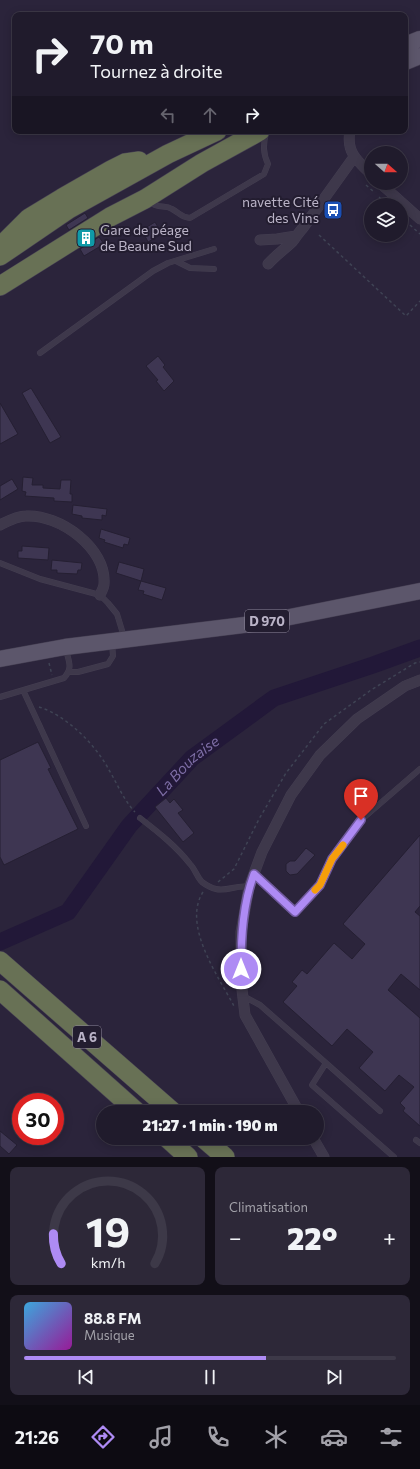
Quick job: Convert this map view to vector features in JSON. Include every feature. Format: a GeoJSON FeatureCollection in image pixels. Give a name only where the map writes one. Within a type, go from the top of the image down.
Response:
{"type":"FeatureCollection","features":[{"type":"Feature","properties":{"kind":"highway"},"geometry":{"type":"LineString","coordinates":[[0,256],[69,209],[168,154],[211,134]]}},
{"type":"Feature","properties":{"kind":"highway"},"geometry":{"type":"LineString","coordinates":[[0,286],[110,217],[145,199],[202,163],[255,134]]}},
{"type":"Feature","properties":{"kind":"highway"},"geometry":{"type":"LineString","coordinates":[[0,246],[29,218],[98,176],[125,163],[168,154]]}},
{"type":"Feature","properties":{"kind":"highway","name":"A 6"},"geometry":{"type":"LineString","coordinates":[[0,961],[165,1105]]}},
{"type":"Feature","properties":{"kind":"highway","name":"A 6"},"geometry":{"type":"LineString","coordinates":[[0,990],[130,1105]]}},
{"type":"Feature","properties":{"kind":"highway"},"geometry":{"type":"LineString","coordinates":[[175,1145],[188,1157]]}},
{"type":"Feature","properties":{"kind":"highway"},"geometry":{"type":"LineString","coordinates":[[211,1145],[225,1157]]}},
{"type":"Feature","properties":{"kind":"main road"},"geometry":{"type":"LineString","coordinates":[[408,44],[420,40]]}},
{"type":"Feature","properties":{"kind":"main road"},"geometry":{"type":"LineString","coordinates":[[408,61],[420,56]]}},
{"type":"Feature","properties":{"kind":"main road","name":"D 970"},"geometry":{"type":"LineString","coordinates":[[0,659],[65,647],[260,623],[420,591]]}},
{"type":"Feature","properties":{"kind":"street"},"geometry":{"type":"LineString","coordinates":[[349,136],[350,149],[358,163],[364,168]]}},
{"type":"Feature","properties":{"kind":"street"},"geometry":{"type":"LineString","coordinates":[[268,264],[295,239],[354,157]]}},
{"type":"Feature","properties":{"kind":"street"},"geometry":{"type":"LineString","coordinates":[[388,190],[420,219]]}},
{"type":"Feature","properties":{"kind":"street"},"geometry":{"type":"LineString","coordinates":[[260,240],[296,236]]}},
{"type":"Feature","properties":{"kind":"street"},"geometry":{"type":"LineString","coordinates":[[0,524],[26,516],[39,517],[50,520],[78,535],[91,547],[102,567],[104,586],[100,595]]}},
{"type":"Feature","properties":{"kind":"street"},"geometry":{"type":"LineString","coordinates":[[295,1105],[245,1015],[241,981],[241,932],[249,887],[262,852],[291,795],[320,755],[357,718],[405,686],[420,680]]}},
{"type":"Feature","properties":{"kind":"street"},"geometry":{"type":"LineString","coordinates":[[317,1145],[324,1157]]}},
{"type":"Feature","properties":{"kind":"lane"},"geometry":{"type":"LineString","coordinates":[[145,199],[155,206],[171,208],[182,217],[190,218],[264,174],[268,164],[263,145],[266,134]]}},
{"type":"Feature","properties":{"kind":"lane"},"geometry":{"type":"LineString","coordinates":[[40,353],[153,271],[168,263],[205,253],[214,249]]}},
{"type":"Feature","properties":{"kind":"lane"},"geometry":{"type":"LineString","coordinates":[[176,261],[190,268],[214,269]]}},
{"type":"Feature","properties":{"kind":"lane"},"geometry":{"type":"LineString","coordinates":[[0,564],[40,579],[100,595],[118,614],[118,641],[113,656],[108,664],[78,672],[68,672]]}},
{"type":"Feature","properties":{"kind":"lane"},"geometry":{"type":"LineString","coordinates":[[0,697],[64,678],[68,672],[70,664],[65,647]]}},
{"type":"Feature","properties":{"kind":"lane"},"geometry":{"type":"LineString","coordinates":[[23,690],[86,826]]}},
{"type":"Feature","properties":{"kind":"lane"},"geometry":{"type":"LineString","coordinates":[[254,874],[295,912],[320,885],[332,859],[361,820],[420,769]]}},
{"type":"Feature","properties":{"kind":"lane"},"geometry":{"type":"LineString","coordinates":[[140,818],[161,834],[190,864],[202,881],[208,886],[216,889],[231,889],[244,886],[249,887]]}},
{"type":"Feature","properties":{"kind":"lane"},"geometry":{"type":"LineString","coordinates":[[243,996],[260,1005],[380,1111]]}},
{"type":"Feature","properties":{"kind":"lane"},"geometry":{"type":"LineString","coordinates":[[326,1063],[312,1085],[394,1157]]}},
{"type":"Feature","properties":{"kind":"path"},"geometry":{"type":"LineString","coordinates":[[408,223],[420,234]]}},
{"type":"Feature","properties":{"kind":"path"},"geometry":{"type":"LineString","coordinates":[[319,235],[406,316],[420,301]]}},
{"type":"Feature","properties":{"kind":"path"},"geometry":{"type":"LineString","coordinates":[[29,704],[43,708],[59,716],[82,735],[98,752],[110,770],[127,804],[140,818]]}},
{"type":"Feature","properties":{"kind":"path"},"geometry":{"type":"LineString","coordinates":[[208,886],[198,901],[196,912],[197,930],[203,946],[235,1009],[245,1015]]}},
{"type":"Feature","properties":{"kind":"building"},"geometry":{"type":"Polygon","coordinates":[[[85,213],[88,218],[69,230],[66,225],[85,213]]]}},
{"type":"Feature","properties":{"kind":"building"},"geometry":{"type":"Polygon","coordinates":[[[155,222],[162,234],[148,242],[142,230],[155,222]]]}},
{"type":"Feature","properties":{"kind":"building"},"geometry":{"type":"Polygon","coordinates":[[[99,237],[104,244],[84,256],[80,249],[99,237]]]}},
{"type":"Feature","properties":{"kind":"building"},"geometry":{"type":"Polygon","coordinates":[[[158,356],[165,365],[163,367],[174,381],[164,391],[156,381],[158,380],[146,366],[158,356]]]}},
{"type":"Feature","properties":{"kind":"building"},"geometry":{"type":"Polygon","coordinates":[[[31,388],[61,437],[50,443],[22,393],[31,388]]]}},
{"type":"Feature","properties":{"kind":"building"},"geometry":{"type":"Polygon","coordinates":[[[0,403],[18,434],[0,444],[0,403]]]}},
{"type":"Feature","properties":{"kind":"building"},"geometry":{"type":"Polygon","coordinates":[[[23,477],[33,478],[32,485],[43,485],[43,488],[60,489],[61,480],[71,480],[70,494],[72,494],[72,502],[54,501],[54,498],[25,496],[26,492],[22,491],[23,477]]]}},
{"type":"Feature","properties":{"kind":"building"},"geometry":{"type":"Polygon","coordinates":[[[12,479],[18,489],[0,500],[0,486],[12,479]]]}},
{"type":"Feature","properties":{"kind":"building"},"geometry":{"type":"Polygon","coordinates":[[[73,505],[107,509],[106,516],[102,515],[102,520],[82,518],[82,516],[72,514],[73,505]]]}},
{"type":"Feature","properties":{"kind":"building"},"geometry":{"type":"Polygon","coordinates":[[[101,529],[130,538],[128,545],[124,544],[123,548],[104,542],[105,540],[99,538],[101,529]]]}},
{"type":"Feature","properties":{"kind":"building"},"geometry":{"type":"Polygon","coordinates":[[[22,546],[49,548],[48,560],[18,558],[18,551],[22,551],[22,546]]]}},
{"type":"Feature","properties":{"kind":"building"},"geometry":{"type":"Polygon","coordinates":[[[52,560],[82,563],[81,570],[78,570],[77,574],[57,573],[57,570],[51,570],[52,560]]]}},
{"type":"Feature","properties":{"kind":"building"},"geometry":{"type":"Polygon","coordinates":[[[119,562],[144,569],[141,581],[116,573],[119,562]]]}},
{"type":"Feature","properties":{"kind":"building"},"geometry":{"type":"Polygon","coordinates":[[[141,581],[166,588],[162,600],[143,594],[144,591],[138,590],[141,581]]]}},
{"type":"Feature","properties":{"kind":"building"},"geometry":{"type":"Polygon","coordinates":[[[38,742],[51,768],[48,769],[78,829],[4,865],[0,857],[0,760],[38,742]]]}},
{"type":"Feature","properties":{"kind":"building"},"geometry":{"type":"Polygon","coordinates":[[[166,798],[170,803],[174,799],[183,810],[178,813],[194,833],[183,842],[155,807],[166,798]]]}},
{"type":"Feature","properties":{"kind":"building"},"geometry":{"type":"Polygon","coordinates":[[[420,835],[420,906],[415,912],[420,916],[420,990],[401,974],[388,990],[420,1018],[420,1126],[403,1111],[405,1108],[400,1103],[414,1087],[399,1075],[385,1091],[359,1068],[373,1052],[347,1029],[332,1046],[283,1002],[297,986],[292,982],[302,970],[307,974],[334,943],[352,959],[365,944],[343,924],[420,835]]]}},
{"type":"Feature","properties":{"kind":"building"},"geometry":{"type":"Polygon","coordinates":[[[306,848],[315,855],[297,874],[290,875],[286,871],[286,864],[290,861],[295,861],[306,848]]]}},
{"type":"Feature","properties":{"kind":"building"},"geometry":{"type":"Polygon","coordinates":[[[0,1131],[12,1141],[12,1145],[17,1145],[9,1154],[0,1146],[0,1131]]]}},
{"type":"Feature","properties":{"kind":"waterway","name":"La Bouzaise"},"geometry":{"type":"LineString","coordinates":[[0,942],[68,912],[129,826],[192,758],[274,698],[420,648]]}},
{"type":"Feature","properties":{"kind":"slow traffic"},"geometry":{"type":"LineString","coordinates":[[315,890],[320,885],[332,859],[343,845]]}},
{"type":"Feature","properties":{"kind":"place","name":"navette Cité des Vins"},"geometry":{"type":"Point","coordinates":[333,210]}},
{"type":"Feature","properties":{"kind":"place","name":"Gare de péage de Beaune Sud"},"geometry":{"type":"Point","coordinates":[86,238]}},
{"type":"Feature","properties":{"kind":"route"},"geometry":{"type":"LineString","coordinates":[[241,969],[241,932],[249,887],[254,874],[295,912],[320,885],[332,859],[361,820]]}}]}
